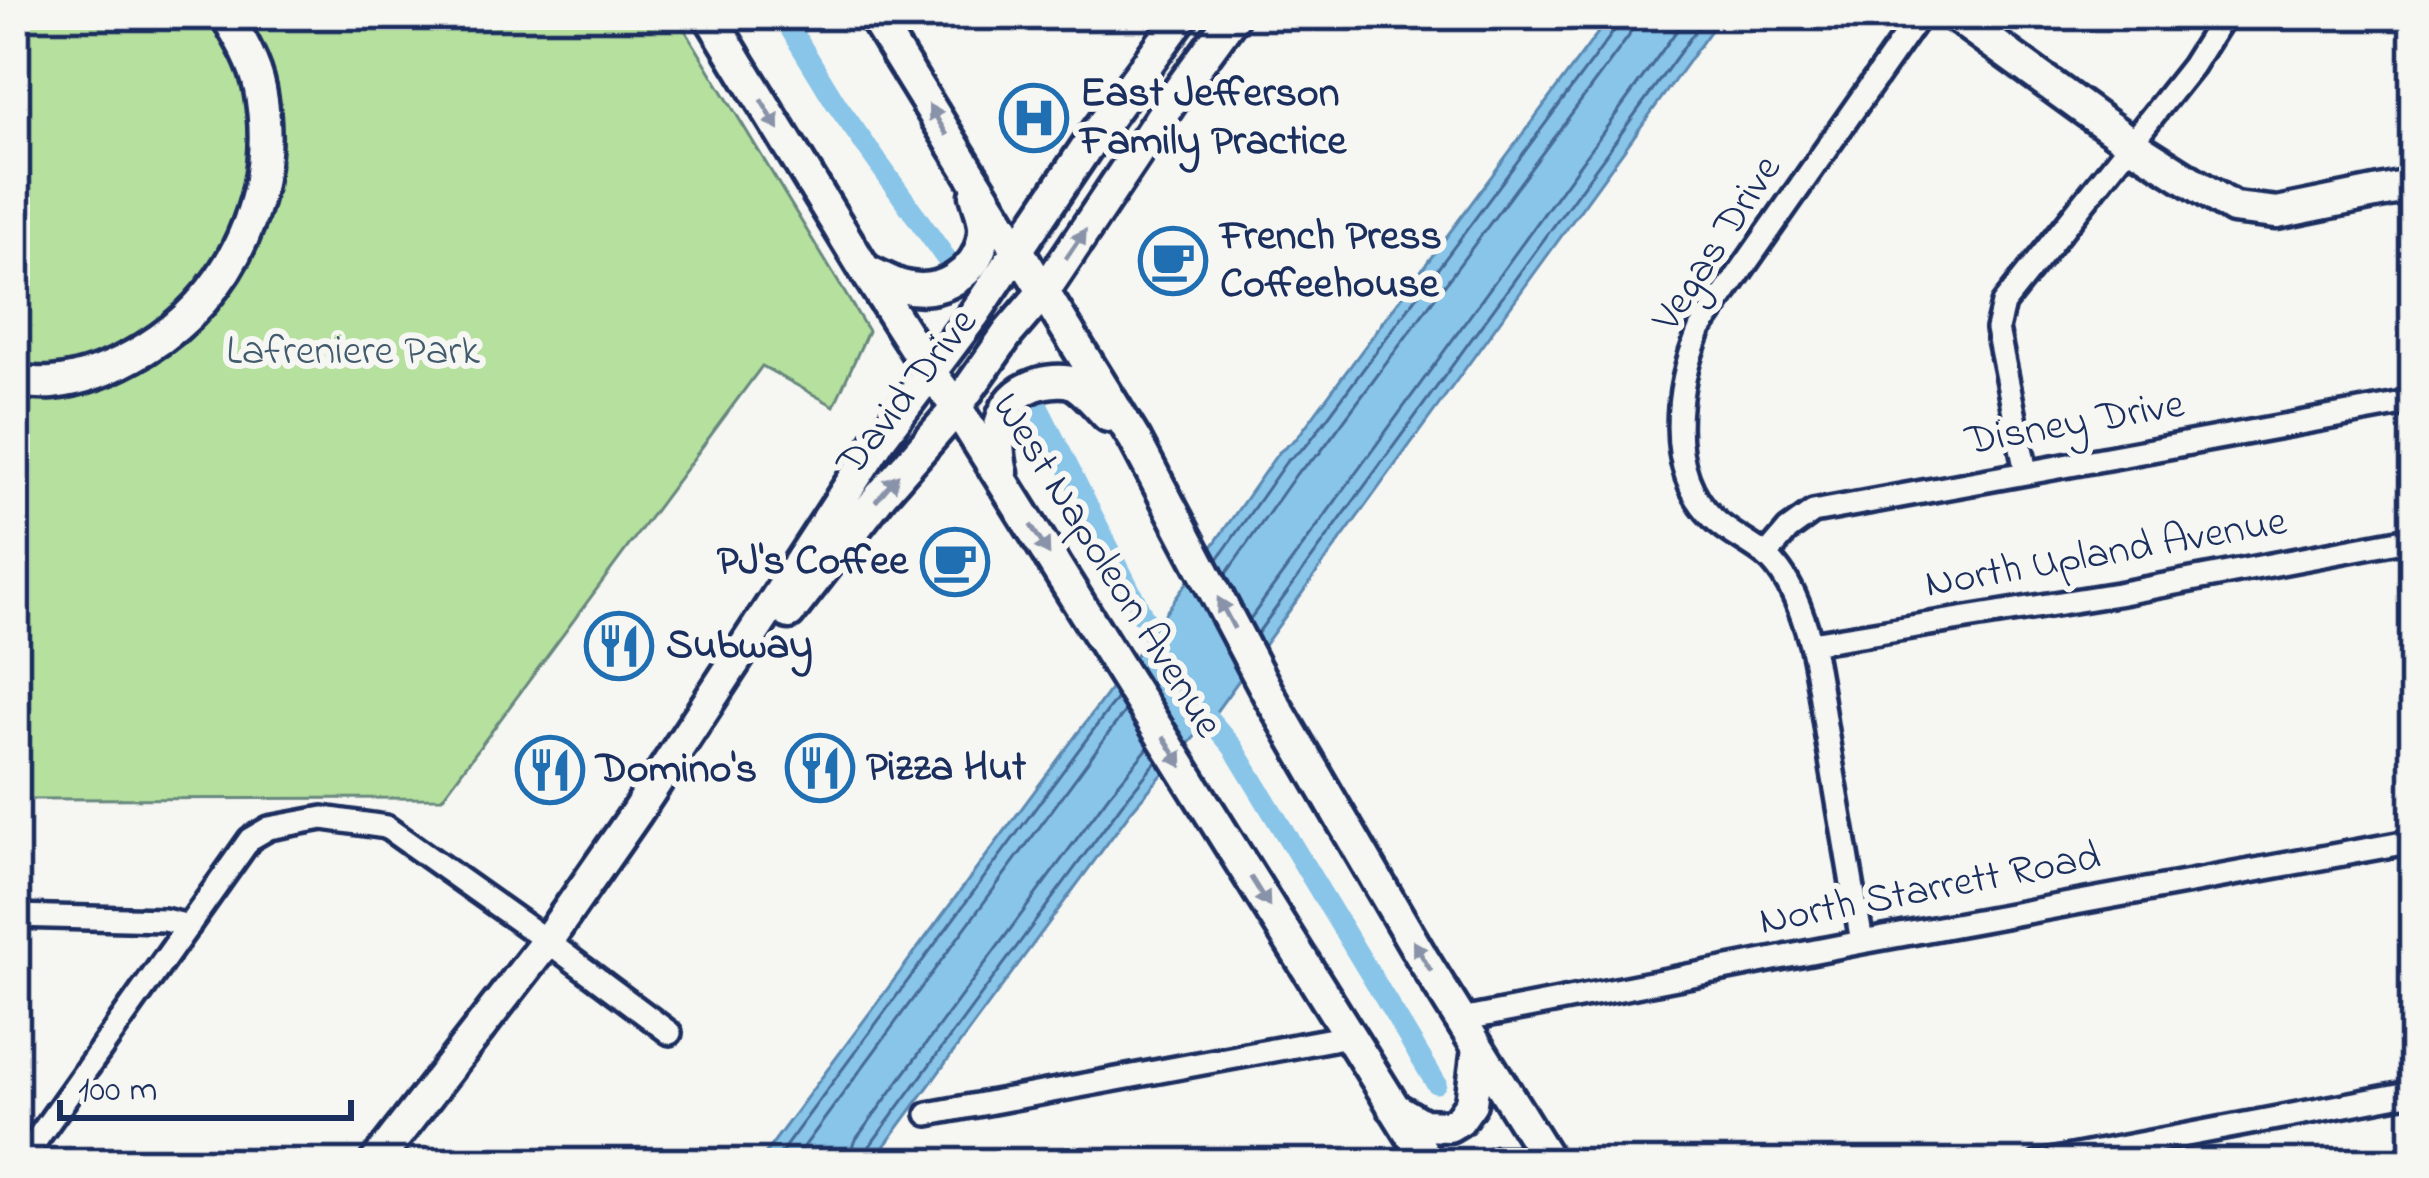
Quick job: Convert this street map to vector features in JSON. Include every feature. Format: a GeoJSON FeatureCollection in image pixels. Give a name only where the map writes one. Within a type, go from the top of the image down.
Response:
{"type":"FeatureCollection","features":[{"type":"Feature","properties":{"kind":"main road"},"geometry":{"type":"LineString","coordinates":[[15,382],[49,384],[84,378],[124,362],[199,307],[242,244],[256,207],[263,113],[260,85],[226,15]]}},
{"type":"Feature","properties":{"kind":"main road","name":"West Napoleon Avenue"},"geometry":{"type":"LineString","coordinates":[[709,15],[1429,1163]]}},
{"type":"Feature","properties":{"kind":"main road","name":"West Napoleon Avenue"},"geometry":{"type":"LineString","coordinates":[[874,15],[1135,440],[1269,695],[1550,1163]]}},
{"type":"Feature","properties":{"kind":"main road","name":"David Drive"},"geometry":{"type":"LineString","coordinates":[[375,1163],[547,941],[880,439],[1183,15]]}},
{"type":"Feature","properties":{"kind":"main road","name":"David Drive"},"geometry":{"type":"LineString","coordinates":[[636,813],[1045,290],[1234,15]]}},
{"type":"Feature","properties":{"kind":"main road"},"geometry":{"type":"LineString","coordinates":[[1954,15],[2132,144],[2233,208],[2277,213],[2414,185]]}},
{"type":"Feature","properties":{"kind":"main road"},"geometry":{"type":"LineString","coordinates":[[866,270],[902,286],[934,290],[955,281],[978,256],[984,228],[972,176]]}},
{"type":"Feature","properties":{"kind":"main road"},"geometry":{"type":"LineString","coordinates":[[1005,484],[998,455],[999,424],[1009,401],[1045,381],[1072,383],[1135,440]]}},
{"type":"Feature","properties":{"kind":"main road"},"geometry":{"type":"LineString","coordinates":[[1394,1107],[1423,1125],[1449,1126],[1459,1120],[1471,1103],[1478,1048]]}},
{"type":"Feature","properties":{"kind":"main road"},"geometry":{"type":"LineString","coordinates":[[1497,1163],[1518,1163]]}},
{"type":"Feature","properties":{"kind":"street","name":"Vegas Drive"},"geometry":{"type":"LineString","coordinates":[[1862,942],[1811,643],[1794,596],[1766,556],[1710,515],[1685,472],[1679,416],[1686,367],[1700,328],[1920,15]]}},
{"type":"Feature","properties":{"kind":"street"},"geometry":{"type":"LineString","coordinates":[[2026,472],[1997,329],[2003,304],[2192,66],[2224,15]]}},
{"type":"Feature","properties":{"kind":"street","name":"Disney Drive"},"geometry":{"type":"LineString","coordinates":[[1766,556],[1788,530],[1813,512],[2414,402]]}},
{"type":"Feature","properties":{"kind":"street","name":"North Upland Avenue"},"geometry":{"type":"LineString","coordinates":[[1811,643],[2117,594],[2414,538]]}},
{"type":"Feature","properties":{"kind":"street"},"geometry":{"type":"LineString","coordinates":[[20,1163],[250,839],[269,828],[322,818],[386,827],[670,1033]]}},
{"type":"Feature","properties":{"kind":"street","name":"North Starrett Road"},"geometry":{"type":"LineString","coordinates":[[1461,1020],[2414,841]]}},
{"type":"Feature","properties":{"kind":"street"},"geometry":{"type":"LineString","coordinates":[[15,916],[164,920],[189,926]]}},
{"type":"Feature","properties":{"kind":"street"},"geometry":{"type":"LineString","coordinates":[[928,1114],[1349,1036]]}},
{"type":"Feature","properties":{"kind":"street"},"geometry":{"type":"LineString","coordinates":[[2039,1163],[2414,1092]]}},
{"type":"Feature","properties":{"kind":"green space","name":"Lafreniere Park"},"geometry":{"type":"Polygon","coordinates":[[[15,15],[676,15],[868,331],[834,406],[762,366],[442,798],[15,799],[15,15]]]}},
{"type":"Feature","properties":{"kind":"water"},"geometry":{"type":"Polygon","coordinates":[[[1611,15],[1722,15],[1215,713],[1131,811],[872,1163],[758,1163],[1138,652],[1278,453],[1297,438],[1611,15]]]}},
{"type":"Feature","properties":{"kind":"waterway"},"geometry":{"type":"LineString","coordinates":[[782,15],[837,105],[950,264]]}},
{"type":"Feature","properties":{"kind":"waterway"},"geometry":{"type":"LineString","coordinates":[[1034,399],[1163,656]]}},
{"type":"Feature","properties":{"kind":"waterway"},"geometry":{"type":"LineString","coordinates":[[1190,697],[1233,747],[1436,1083]]}},
{"type":"Feature","properties":{"kind":"place","name":"East Jefferson Family Practice"},"geometry":{"type":"Point","coordinates":[1034,118]}},
{"type":"Feature","properties":{"kind":"place","name":"French Press Coffeehouse"},"geometry":{"type":"Point","coordinates":[1173,261]}},
{"type":"Feature","properties":{"kind":"place","name":"PJ's Coffee"},"geometry":{"type":"Point","coordinates":[955,562]}},
{"type":"Feature","properties":{"kind":"place","name":"Subway"},"geometry":{"type":"Point","coordinates":[619,646]}},
{"type":"Feature","properties":{"kind":"place","name":"Pizza Hut"},"geometry":{"type":"Point","coordinates":[820,768]}},
{"type":"Feature","properties":{"kind":"place","name":"Domino's"},"geometry":{"type":"Point","coordinates":[550,770]}}]}
